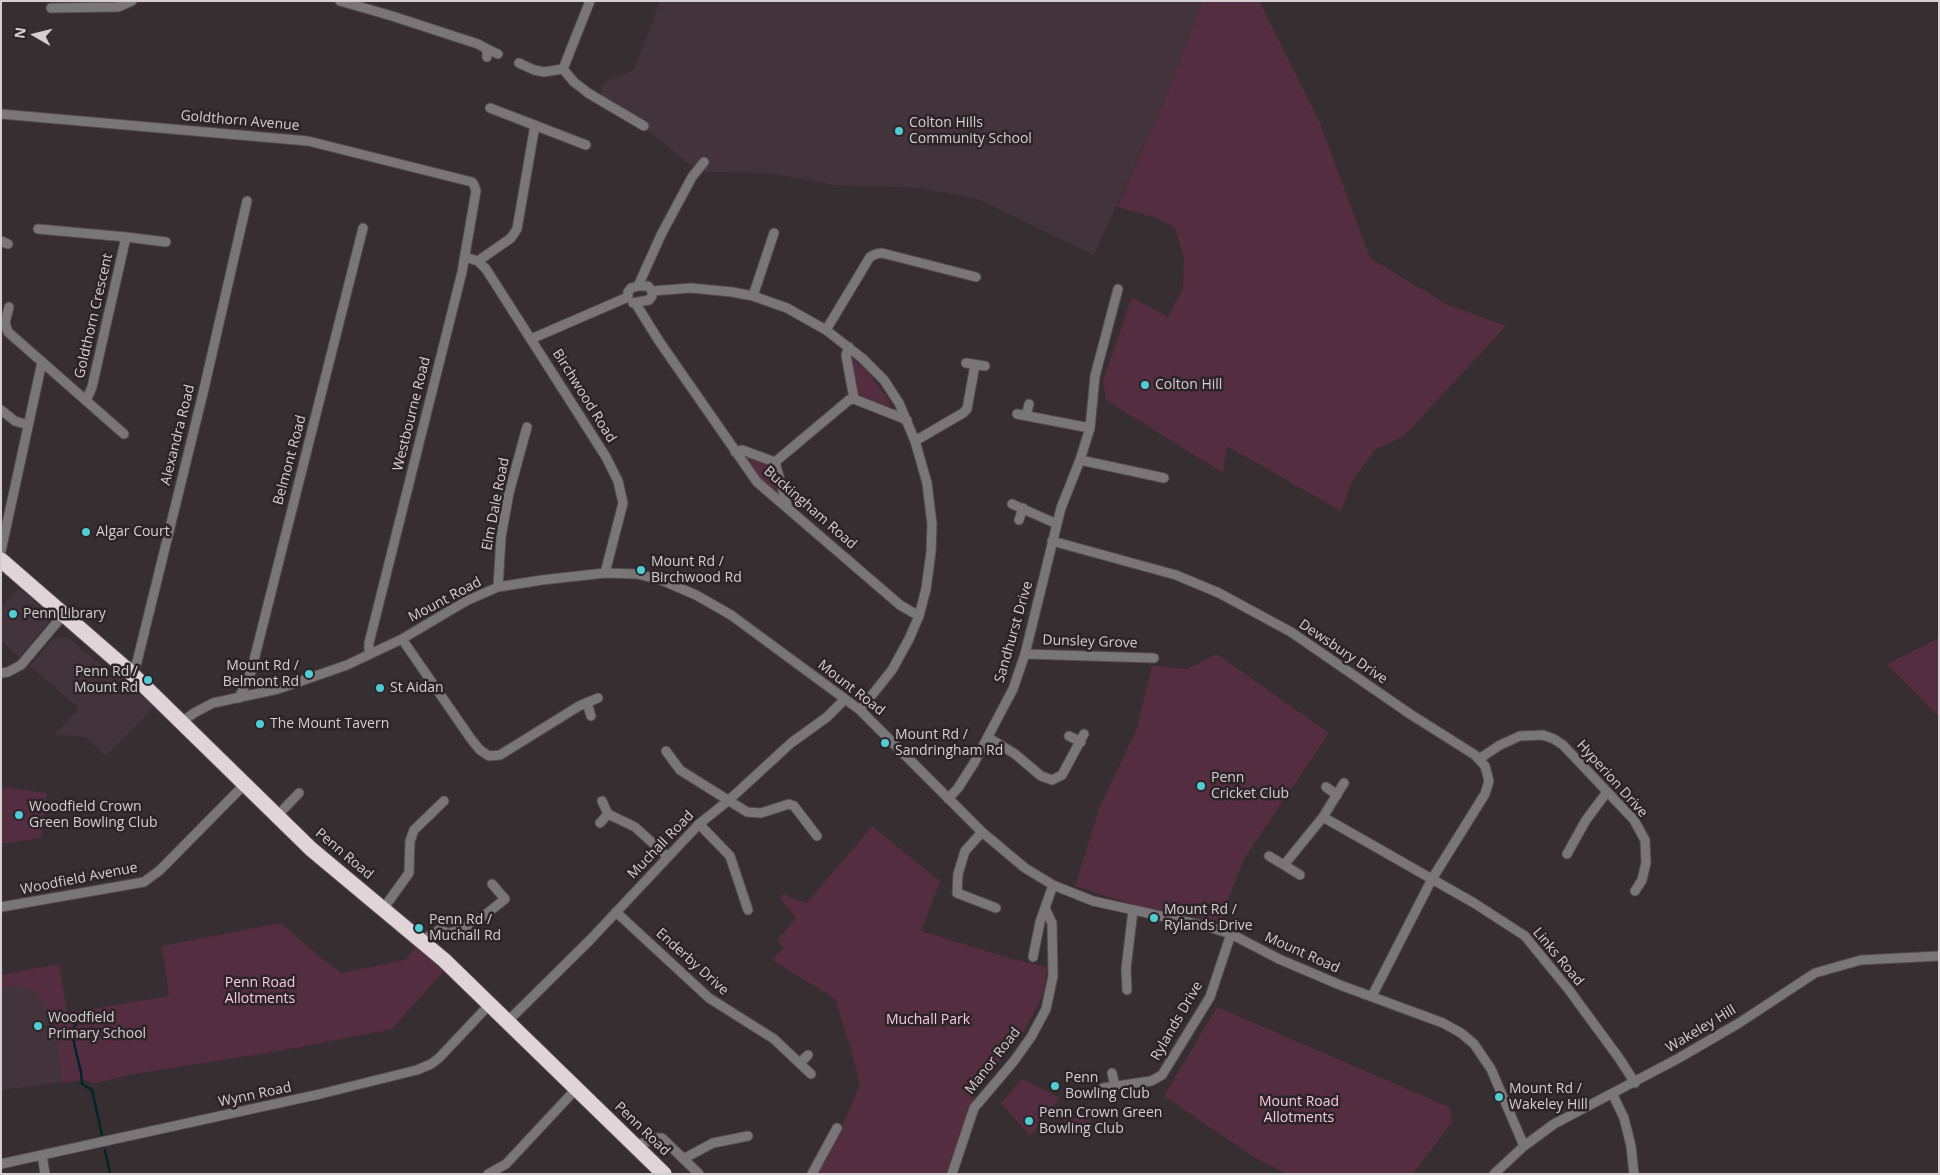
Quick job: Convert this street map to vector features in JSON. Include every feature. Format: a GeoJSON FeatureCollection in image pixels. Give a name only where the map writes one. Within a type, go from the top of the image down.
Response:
{"type":"FeatureCollection","features":[{"type":"Feature","properties":{"kind":"highway","name":"Penn Road"},"geometry":{"type":"LineString","coordinates":[[1,560],[131,673],[311,849],[444,960],[664,1174]]}},
{"type":"Feature","properties":{"kind":"street"},"geometry":{"type":"LineString","coordinates":[[51,8],[63,5],[118,7],[132,1]]}},
{"type":"Feature","properties":{"kind":"street"},"geometry":{"type":"LineString","coordinates":[[340,1],[478,44],[487,53],[498,54]]}},
{"type":"Feature","properties":{"kind":"street"},"geometry":{"type":"LineString","coordinates":[[562,69],[590,1]]}},
{"type":"Feature","properties":{"kind":"street"},"geometry":{"type":"LineString","coordinates":[[518,63],[544,72],[562,69]]}},
{"type":"Feature","properties":{"kind":"street"},"geometry":{"type":"LineString","coordinates":[[562,69],[588,93],[644,126]]}},
{"type":"Feature","properties":{"kind":"street"},"geometry":{"type":"LineString","coordinates":[[490,108],[586,145]]}},
{"type":"Feature","properties":{"kind":"street","name":"Goldthorn Avenue"},"geometry":{"type":"LineString","coordinates":[[1,114],[308,141],[472,182]]}},
{"type":"Feature","properties":{"kind":"street"},"geometry":{"type":"LineString","coordinates":[[465,257],[478,261],[512,238],[518,229],[535,125]]}},
{"type":"Feature","properties":{"kind":"street"},"geometry":{"type":"LineString","coordinates":[[638,286],[661,236],[692,177],[704,162]]}},
{"type":"Feature","properties":{"kind":"street","name":"Westbourne Road"},"geometry":{"type":"LineString","coordinates":[[369,653],[369,643],[465,257],[476,191],[472,182]]}},
{"type":"Feature","properties":{"kind":"street","name":"Alexandra Road"},"geometry":{"type":"LineString","coordinates":[[131,673],[139,652],[204,389],[247,201]]}},
{"type":"Feature","properties":{"kind":"street","name":"Belmont Road"},"geometry":{"type":"LineString","coordinates":[[239,698],[251,672],[363,228]]}},
{"type":"Feature","properties":{"kind":"street","name":"Goldthorn Crescent"},"geometry":{"type":"LineString","coordinates":[[38,229],[166,242]]}},
{"type":"Feature","properties":{"kind":"street"},"geometry":{"type":"LineString","coordinates":[[754,296],[774,233]]}},
{"type":"Feature","properties":{"kind":"street","name":"Goldthorn Crescent"},"geometry":{"type":"LineString","coordinates":[[86,401],[92,387],[126,237]]}},
{"type":"Feature","properties":{"kind":"street"},"geometry":{"type":"LineString","coordinates":[[826,330],[870,257],[876,254],[882,253],[976,278]]}},
{"type":"Feature","properties":{"kind":"street","name":"Birchwood Road"},"geometry":{"type":"LineString","coordinates":[[478,261],[486,269],[531,339],[606,457],[618,481],[623,503],[606,573]]}},
{"type":"Feature","properties":{"kind":"street"},"geometry":{"type":"LineString","coordinates":[[638,286],[648,286],[652,291],[652,296],[648,300],[636,304],[631,302],[628,292],[631,288],[638,286]]}},
{"type":"Feature","properties":{"kind":"street"},"geometry":{"type":"LineString","coordinates":[[652,291],[691,288],[732,292],[754,296],[787,308],[826,330],[849,347],[884,380],[899,403],[915,441],[927,483],[932,524],[926,589],[919,616],[909,639],[892,670],[860,710]]}},
{"type":"Feature","properties":{"kind":"street","name":"Sandhurst Drive"},"geometry":{"type":"LineString","coordinates":[[948,798],[967,776],[989,738],[1013,689],[1025,654],[1061,508],[1080,460],[1090,428],[1095,376],[1118,289]]}},
{"type":"Feature","properties":{"kind":"street"},"geometry":{"type":"LineString","coordinates":[[531,339],[628,297]]}},
{"type":"Feature","properties":{"kind":"street","name":"Buckingham Road"},"geometry":{"type":"LineString","coordinates":[[636,304],[658,341],[757,482],[900,604],[919,616]]}},
{"type":"Feature","properties":{"kind":"street"},"geometry":{"type":"LineString","coordinates":[[9,307],[5,324],[6,328],[124,434]]}},
{"type":"Feature","properties":{"kind":"street"},"geometry":{"type":"LineString","coordinates":[[849,347],[846,355],[854,398]]}},
{"type":"Feature","properties":{"kind":"street"},"geometry":{"type":"LineString","coordinates":[[1,551],[42,362]]}},
{"type":"Feature","properties":{"kind":"street"},"geometry":{"type":"LineString","coordinates":[[915,441],[967,409],[970,364],[985,366]]}},
{"type":"Feature","properties":{"kind":"street"},"geometry":{"type":"LineString","coordinates":[[775,462],[854,398]]}},
{"type":"Feature","properties":{"kind":"street"},"geometry":{"type":"LineString","coordinates":[[854,398],[907,420]]}},
{"type":"Feature","properties":{"kind":"street"},"geometry":{"type":"LineString","coordinates":[[1026,416],[1029,404]]}},
{"type":"Feature","properties":{"kind":"street"},"geometry":{"type":"LineString","coordinates":[[1,410],[15,421],[28,425]]}},
{"type":"Feature","properties":{"kind":"street"},"geometry":{"type":"LineString","coordinates":[[1017,414],[1090,428]]}},
{"type":"Feature","properties":{"kind":"street","name":"Elm Dale Road"},"geometry":{"type":"LineString","coordinates":[[498,587],[501,538],[509,493],[527,427]]}},
{"type":"Feature","properties":{"kind":"street"},"geometry":{"type":"LineString","coordinates":[[735,452],[742,450],[775,462]]}},
{"type":"Feature","properties":{"kind":"street"},"geometry":{"type":"LineString","coordinates":[[1080,460],[1164,478]]}},
{"type":"Feature","properties":{"kind":"street"},"geometry":{"type":"LineString","coordinates":[[775,462],[788,509]]}},
{"type":"Feature","properties":{"kind":"street"},"geometry":{"type":"LineString","coordinates":[[1012,504],[1057,524]]}},
{"type":"Feature","properties":{"kind":"street"},"geometry":{"type":"LineString","coordinates":[[1019,520],[1023,508]]}},
{"type":"Feature","properties":{"kind":"street","name":"Dewsbury Drive"},"geometry":{"type":"LineString","coordinates":[[1052,542],[1176,575],[1219,593],[1291,632],[1479,759]]}},
{"type":"Feature","properties":{"kind":"street","name":"Mount Road"},"geometry":{"type":"LineString","coordinates":[[182,722],[204,706],[278,689],[347,665],[402,639],[466,601],[498,587],[606,573],[648,576],[661,580],[696,595],[744,625],[860,710],[982,832],[1025,868],[1053,885],[1093,901],[1206,926],[1231,934],[1279,959],[1443,1023],[1461,1033],[1474,1044],[1491,1069],[1524,1146]]}},
{"type":"Feature","properties":{"kind":"street"},"geometry":{"type":"LineString","coordinates":[[1,673],[8,672],[20,665],[64,614]]}},
{"type":"Feature","properties":{"kind":"street"},"geometry":{"type":"LineString","coordinates":[[402,639],[471,739],[480,750],[489,756],[500,755],[579,706],[598,698]]}},
{"type":"Feature","properties":{"kind":"street","name":"Dunsley Grove"},"geometry":{"type":"LineString","coordinates":[[1025,654],[1154,658]]}},
{"type":"Feature","properties":{"kind":"street","name":"Muchall Road"},"geometry":{"type":"LineString","coordinates":[[508,1021],[616,912],[699,824],[791,743],[827,717],[845,699]]}},
{"type":"Feature","properties":{"kind":"street"},"geometry":{"type":"LineString","coordinates":[[587,703],[591,716]]}},
{"type":"Feature","properties":{"kind":"street","name":"Hyperion Drive"},"geometry":{"type":"LineString","coordinates":[[1479,759],[1510,739],[1520,736],[1543,735],[1563,744],[1634,820],[1645,840],[1646,863],[1642,880],[1635,891]]}},
{"type":"Feature","properties":{"kind":"street"},"geometry":{"type":"LineString","coordinates":[[989,738],[1015,754],[1041,776],[1052,780],[1062,775],[1082,738],[1069,736]]}},
{"type":"Feature","properties":{"kind":"street"},"geometry":{"type":"LineString","coordinates":[[666,750],[680,770],[747,812],[761,814],[788,804],[794,806],[817,836]]}},
{"type":"Feature","properties":{"kind":"street"},"geometry":{"type":"LineString","coordinates":[[1372,996],[1432,879],[1470,820],[1488,786],[1488,773],[1479,759]]}},
{"type":"Feature","properties":{"kind":"street"},"geometry":{"type":"LineString","coordinates":[[1284,865],[1323,817],[1344,783]]}},
{"type":"Feature","properties":{"kind":"street","name":"Woodfield Avenue"},"geometry":{"type":"LineString","coordinates":[[1,907],[144,882],[160,870],[244,785]]}},
{"type":"Feature","properties":{"kind":"street"},"geometry":{"type":"LineString","coordinates":[[1326,787],[1336,795]]}},
{"type":"Feature","properties":{"kind":"street"},"geometry":{"type":"LineString","coordinates":[[277,816],[299,792]]}},
{"type":"Feature","properties":{"kind":"street"},"geometry":{"type":"LineString","coordinates":[[1568,854],[1586,820],[1607,792]]}},
{"type":"Feature","properties":{"kind":"street"},"geometry":{"type":"LineString","coordinates":[[383,909],[409,873],[410,841],[414,830],[444,801]]}},
{"type":"Feature","properties":{"kind":"street"},"geometry":{"type":"LineString","coordinates":[[602,801],[608,814],[636,827],[668,857]]}},
{"type":"Feature","properties":{"kind":"street"},"geometry":{"type":"LineString","coordinates":[[600,823],[608,814]]}},
{"type":"Feature","properties":{"kind":"street","name":"Links Road"},"geometry":{"type":"LineString","coordinates":[[1323,817],[1474,903],[1525,936],[1619,1058],[1635,1083]]}},
{"type":"Feature","properties":{"kind":"street"},"geometry":{"type":"LineString","coordinates":[[699,824],[730,856],[748,910]]}},
{"type":"Feature","properties":{"kind":"street"},"geometry":{"type":"LineString","coordinates":[[982,832],[965,851],[958,874],[957,893],[996,908]]}},
{"type":"Feature","properties":{"kind":"street"},"geometry":{"type":"LineString","coordinates":[[1269,856],[1300,875]]}},
{"type":"Feature","properties":{"kind":"street"},"geometry":{"type":"LineString","coordinates":[[421,941],[439,930],[449,933],[460,930],[485,915],[505,899],[492,884]]}},
{"type":"Feature","properties":{"kind":"street"},"geometry":{"type":"LineString","coordinates":[[1033,957],[1037,936],[1053,885]]}},
{"type":"Feature","properties":{"kind":"street","name":"Manor Road"},"geometry":{"type":"LineString","coordinates":[[952,1174],[974,1108],[1018,1055],[1046,1009],[1053,976],[1052,923],[1045,908]]}},
{"type":"Feature","properties":{"kind":"street"},"geometry":{"type":"LineString","coordinates":[[1127,990],[1126,969],[1133,910]]}},
{"type":"Feature","properties":{"kind":"street","name":"Enderby Drive"},"geometry":{"type":"LineString","coordinates":[[616,912],[709,998],[774,1039],[811,1074]]}},
{"type":"Feature","properties":{"kind":"street","name":"Rylands Drive"},"geometry":{"type":"LineString","coordinates":[[1104,1088],[1151,1081],[1162,1074],[1210,997],[1231,934]]}},
{"type":"Feature","properties":{"kind":"street"},"geometry":{"type":"LineString","coordinates":[[1037,936],[1052,938]]}},
{"type":"Feature","properties":{"kind":"street","name":"Wakeley Hill"},"geometry":{"type":"LineString","coordinates":[[1494,1174],[1524,1146],[1554,1124],[1635,1083],[1740,1023],[1814,973],[1861,960],[1939,956]]}},
{"type":"Feature","properties":{"kind":"street","name":"Wynn Road"},"geometry":{"type":"LineString","coordinates":[[1,1164],[320,1094],[417,1070],[439,1058],[490,1004]]}},
{"type":"Feature","properties":{"kind":"street"},"geometry":{"type":"LineString","coordinates":[[800,1063],[808,1055]]}},
{"type":"Feature","properties":{"kind":"street"},"geometry":{"type":"LineString","coordinates":[[1112,1074],[1115,1086]]}},
{"type":"Feature","properties":{"kind":"street"},"geometry":{"type":"LineString","coordinates":[[488,1174],[506,1164],[576,1088]]}},
{"type":"Feature","properties":{"kind":"street"},"geometry":{"type":"LineString","coordinates":[[1612,1095],[1624,1118],[1631,1146],[1634,1174]]}},
{"type":"Feature","properties":{"kind":"street"},"geometry":{"type":"LineString","coordinates":[[812,1174],[837,1128]]}},
{"type":"Feature","properties":{"kind":"street"},"geometry":{"type":"LineString","coordinates":[[683,1159],[713,1143],[748,1136]]}},
{"type":"Feature","properties":{"kind":"street"},"geometry":{"type":"LineString","coordinates":[[635,1146],[662,1138],[699,1174]]}},
{"type":"Feature","properties":{"kind":"street"},"geometry":{"type":"LineString","coordinates":[[42,1155],[45,1174]]}},
{"type":"Feature","properties":{"kind":"shaded area","name":"Colton Hills Community School"},"geometry":{"type":"Polygon","coordinates":[[[660,1],[1203,1],[1165,99],[1094,255],[978,199],[919,188],[835,185],[769,173],[706,172],[689,164],[640,125],[599,98],[602,91],[601,84],[634,70],[660,1]]]}},
{"type":"Feature","properties":{"kind":"shaded area"},"geometry":{"type":"Polygon","coordinates":[[[18,588],[53,617],[19,657],[1,641],[1,607],[18,588]]]}},
{"type":"Feature","properties":{"kind":"shaded area"},"geometry":{"type":"Polygon","coordinates":[[[67,637],[111,673],[114,671],[154,707],[106,756],[86,737],[55,735],[79,708],[30,666],[54,638],[67,637]]]}},
{"type":"Feature","properties":{"kind":"shaded area","name":"Woodfield Primary School"},"geometry":{"type":"Polygon","coordinates":[[[59,964],[67,1013],[83,1080],[1,1090],[1,975],[59,964]]]}},
{"type":"Feature","properties":{"kind":"green space"},"geometry":{"type":"Polygon","coordinates":[[[1203,1],[1259,1],[1320,123],[1370,258],[1448,305],[1506,326],[1405,435],[1376,449],[1352,481],[1341,511],[1227,446],[1223,473],[1106,400],[1103,381],[1132,297],[1168,317],[1183,288],[1184,258],[1175,228],[1157,218],[1117,207],[1165,99],[1203,1]]]}},
{"type":"Feature","properties":{"kind":"green space"},"geometry":{"type":"Polygon","coordinates":[[[853,359],[867,371],[886,396],[891,404],[889,408],[862,398],[856,391],[851,360],[853,359]]]}},
{"type":"Feature","properties":{"kind":"green space"},"geometry":{"type":"Polygon","coordinates":[[[747,456],[768,463],[778,482],[777,489],[771,489],[753,473],[745,459],[747,456]]]}},
{"type":"Feature","properties":{"kind":"green space"},"geometry":{"type":"Polygon","coordinates":[[[1939,638],[1939,717],[1887,664],[1939,638]]]}},
{"type":"Feature","properties":{"kind":"green space"},"geometry":{"type":"Polygon","coordinates":[[[1217,654],[1329,733],[1245,857],[1219,922],[1137,906],[1075,886],[1100,806],[1136,731],[1152,666],[1188,669],[1217,654]]]}},
{"type":"Feature","properties":{"kind":"green space","name":"Woodfield Crown Green Bowling Club"},"geometry":{"type":"Polygon","coordinates":[[[1,787],[47,793],[41,838],[1,844],[1,787]]]}},
{"type":"Feature","properties":{"kind":"green space","name":"Muchall Park"},"geometry":{"type":"Polygon","coordinates":[[[872,826],[940,881],[921,931],[1016,960],[1047,967],[1044,991],[1025,1029],[976,1092],[948,1174],[818,1174],[844,1123],[860,1084],[835,999],[772,960],[783,948],[777,941],[796,918],[779,897],[785,893],[790,898],[807,903],[872,826]]]}},
{"type":"Feature","properties":{"kind":"green space","name":"Penn Road Allotments"},"geometry":{"type":"Polygon","coordinates":[[[281,923],[322,959],[342,973],[405,960],[416,947],[445,970],[392,1029],[285,1050],[134,1074],[95,1083],[83,1080],[62,1083],[57,1031],[45,1004],[33,990],[17,986],[1,987],[1,975],[59,964],[67,1013],[169,996],[162,946],[281,923]]]}},
{"type":"Feature","properties":{"kind":"green space","name":"Mount Road Allotments"},"geometry":{"type":"Polygon","coordinates":[[[1217,1007],[1449,1107],[1453,1121],[1413,1174],[1287,1174],[1255,1158],[1164,1096],[1217,1007]]]}},
{"type":"Feature","properties":{"kind":"green space","name":"Penn Crown Green Bowling Club"},"geometry":{"type":"Polygon","coordinates":[[[1022,1079],[1060,1098],[1030,1136],[1001,1103],[1022,1079]]]}},
{"type":"Feature","properties":{"kind":"green space"},"geometry":{"type":"Polygon","coordinates":[[[1089,1105],[1092,1133],[1070,1134],[1060,1111],[1080,1120],[1089,1105]]]}},
{"type":"Feature","properties":{"kind":"waterway"},"geometry":{"type":"LineString","coordinates":[[78,1022],[74,1027],[74,1043],[82,1084],[92,1090],[102,1135]]}},
{"type":"Feature","properties":{"kind":"waterway"},"geometry":{"type":"LineString","coordinates":[[105,1150],[110,1174]]}},
{"type":"Feature","properties":{"kind":"place","name":"Colton Hills Community School"},"geometry":{"type":"Point","coordinates":[899,131]}},
{"type":"Feature","properties":{"kind":"place","name":"Colton Hill"},"geometry":{"type":"Point","coordinates":[1145,385]}},
{"type":"Feature","properties":{"kind":"place","name":"Algar Court"},"geometry":{"type":"Point","coordinates":[86,532]}},
{"type":"Feature","properties":{"kind":"place","name":"Mount Rd / Birchwood Rd"},"geometry":{"type":"Point","coordinates":[641,570]}},
{"type":"Feature","properties":{"kind":"place","name":"Penn Library"},"geometry":{"type":"Point","coordinates":[13,614]}},
{"type":"Feature","properties":{"kind":"place","name":"Mount Rd / Belmont Rd"},"geometry":{"type":"Point","coordinates":[309,674]}},
{"type":"Feature","properties":{"kind":"place","name":"Penn Rd / Mount Rd"},"geometry":{"type":"Point","coordinates":[148,680]}},
{"type":"Feature","properties":{"kind":"place","name":"St Aidan"},"geometry":{"type":"Point","coordinates":[380,688]}},
{"type":"Feature","properties":{"kind":"place","name":"The Mount Tavern"},"geometry":{"type":"Point","coordinates":[260,724]}},
{"type":"Feature","properties":{"kind":"place","name":"Mount Rd / Sandringham Rd"},"geometry":{"type":"Point","coordinates":[885,743]}},
{"type":"Feature","properties":{"kind":"place","name":"Penn Cricket Club"},"geometry":{"type":"Point","coordinates":[1201,786]}},
{"type":"Feature","properties":{"kind":"place","name":"Woodfield Crown Green Bowling Club"},"geometry":{"type":"Point","coordinates":[19,815]}},
{"type":"Feature","properties":{"kind":"place","name":"Mount Rd / Rylands Drive"},"geometry":{"type":"Point","coordinates":[1154,918]}},
{"type":"Feature","properties":{"kind":"place","name":"Penn Rd / Muchall Rd"},"geometry":{"type":"Point","coordinates":[419,928]}},
{"type":"Feature","properties":{"kind":"place","name":"Woodfield Primary School"},"geometry":{"type":"Point","coordinates":[38,1026]}},
{"type":"Feature","properties":{"kind":"place","name":"Penn Bowling Club"},"geometry":{"type":"Point","coordinates":[1055,1086]}},
{"type":"Feature","properties":{"kind":"place","name":"Mount Rd / Wakeley Hill"},"geometry":{"type":"Point","coordinates":[1499,1097]}},
{"type":"Feature","properties":{"kind":"place","name":"Penn Crown Green Bowling Club"},"geometry":{"type":"Point","coordinates":[1029,1121]}}]}
